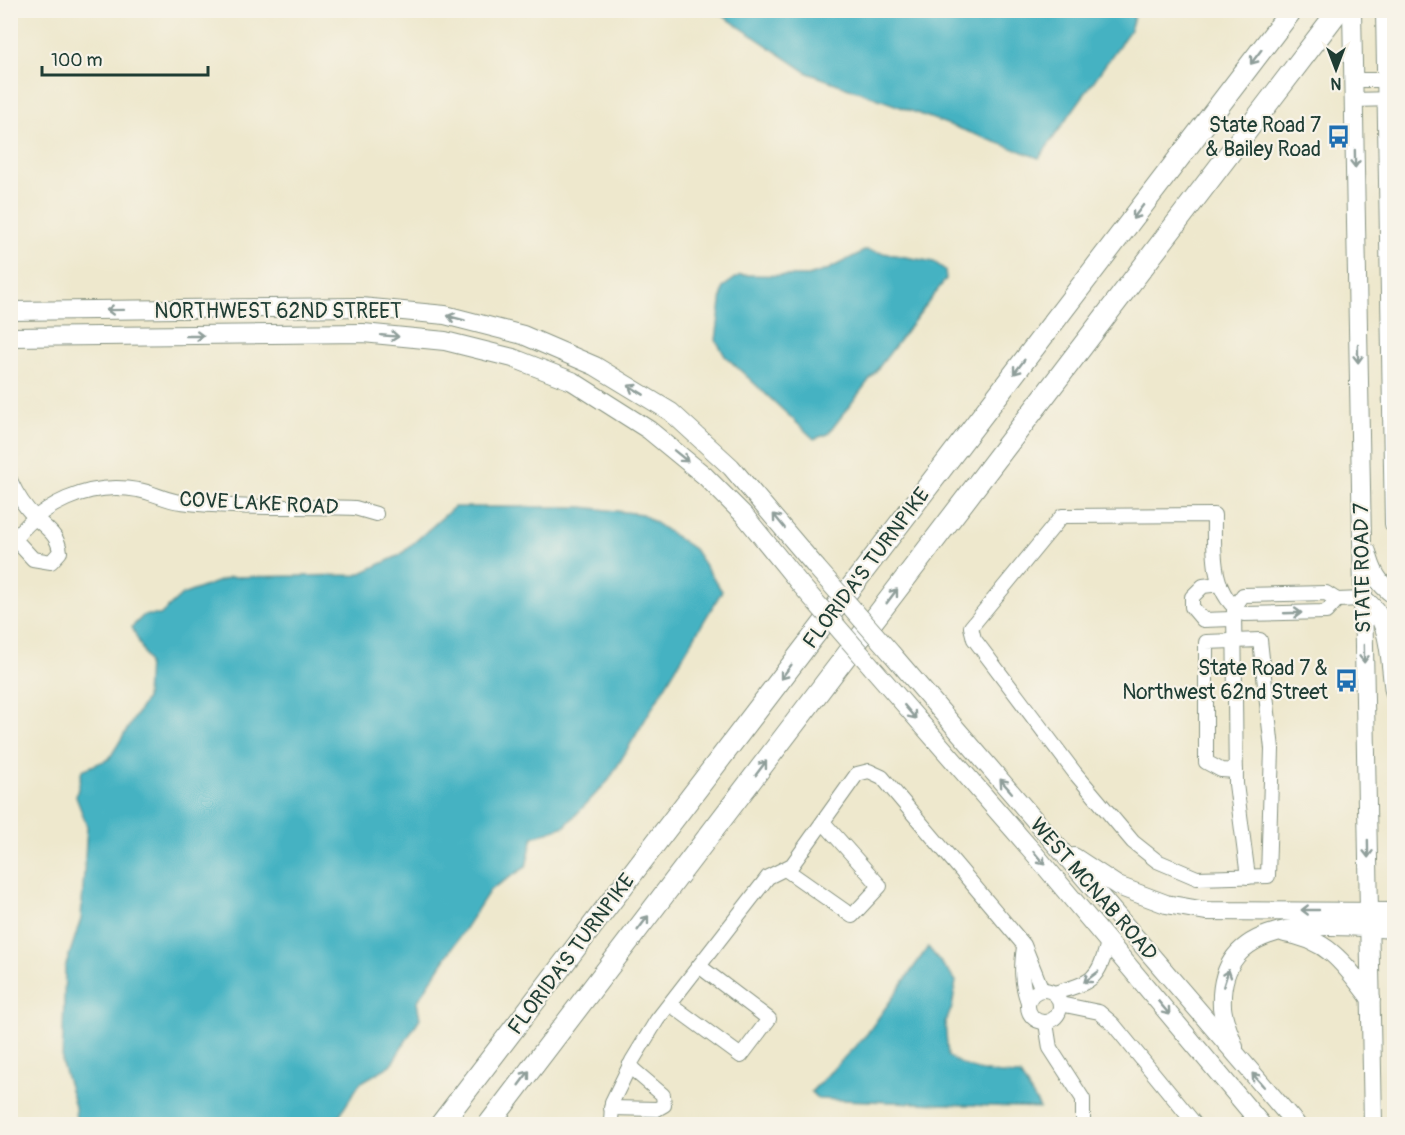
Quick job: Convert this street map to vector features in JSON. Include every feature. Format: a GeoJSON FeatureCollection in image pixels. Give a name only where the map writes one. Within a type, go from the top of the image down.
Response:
{"type":"FeatureCollection","features":[{"type":"Feature","properties":{"kind":"highway","name":"FLORIDA'S TURNPIKE"},"geometry":{"type":"LineString","coordinates":[[441,1125],[1292,10]]}},
{"type":"Feature","properties":{"kind":"highway","name":"FLORIDA'S TURNPIKE"},"geometry":{"type":"LineString","coordinates":[[489,1125],[1339,10]]}},
{"type":"Feature","properties":{"kind":"main road","name":"STATE ROAD 7"},"geometry":{"type":"LineString","coordinates":[[1352,10],[1373,1125]]}},
{"type":"Feature","properties":{"kind":"main road","name":"STATE ROAD 7"},"geometry":{"type":"LineString","coordinates":[[1385,10],[1391,80],[1395,524]]}},
{"type":"Feature","properties":{"kind":"main road","name":"NORTHWEST 62ND STREET"},"geometry":{"type":"LineString","coordinates":[[10,311],[361,307],[445,315],[523,335],[595,366],[671,412],[739,475],[892,654]]}},
{"type":"Feature","properties":{"kind":"main road","name":"NORTHWEST 62ND STREET"},"geometry":{"type":"LineString","coordinates":[[10,337],[363,333],[445,341],[513,358],[572,381],[649,430],[705,476],[744,515],[872,667]]}},
{"type":"Feature","properties":{"kind":"main road"},"geometry":{"type":"LineString","coordinates":[[1361,533],[1373,573],[1382,586],[1395,595]]}},
{"type":"Feature","properties":{"kind":"main road"},"geometry":{"type":"LineString","coordinates":[[1363,599],[1374,607],[1383,620],[1395,691]]}},
{"type":"Feature","properties":{"kind":"main road","name":"WEST MCNAB ROAD"},"geometry":{"type":"LineString","coordinates":[[892,654],[1296,1125]]}},
{"type":"Feature","properties":{"kind":"main road","name":"WEST MCNAB ROAD"},"geometry":{"type":"LineString","coordinates":[[872,667],[1108,942],[1261,1125]]}},
{"type":"Feature","properties":{"kind":"main road"},"geometry":{"type":"LineString","coordinates":[[1058,847],[1118,886],[1166,904],[1206,911],[1369,919],[1395,928]]}},
{"type":"Feature","properties":{"kind":"main road"},"geometry":{"type":"LineString","coordinates":[[1236,1054],[1222,1009],[1223,985],[1229,969],[1241,951],[1256,939],[1274,932],[1369,919],[1395,912]]}},
{"type":"Feature","properties":{"kind":"main road"},"geometry":{"type":"LineString","coordinates":[[1274,932],[1300,935],[1329,949],[1371,999]]}},
{"type":"Feature","properties":{"kind":"street"},"geometry":{"type":"LineString","coordinates":[[1353,80],[1391,80]]}},
{"type":"Feature","properties":{"kind":"street"},"geometry":{"type":"LineString","coordinates":[[1354,100],[1391,99]]}},
{"type":"Feature","properties":{"kind":"street"},"geometry":{"type":"LineString","coordinates":[[10,480],[16,493],[35,517],[52,532],[59,543],[60,552],[57,558],[42,562],[33,560],[12,540]]}},
{"type":"Feature","properties":{"kind":"street","name":"COVE LAKE ROAD"},"geometry":{"type":"LineString","coordinates":[[12,540],[35,517],[88,489],[136,489],[179,502],[355,508],[376,514]]}},
{"type":"Feature","properties":{"kind":"street"},"geometry":{"type":"LineString","coordinates":[[1236,771],[1221,770],[1206,762],[1206,642],[1234,641],[1260,640],[1272,749],[1268,876],[1248,877],[1197,878],[1157,861],[1133,842],[1075,773],[974,639],[970,627],[1062,516],[1214,515],[1215,567],[1233,614],[1234,641],[1236,771],[1248,877]]}},
{"type":"Feature","properties":{"kind":"street"},"geometry":{"type":"LineString","coordinates":[[1220,584],[1203,586],[1192,597],[1192,607],[1203,620],[1233,614],[1326,612],[1337,600]]}},
{"type":"Feature","properties":{"kind":"street"},"geometry":{"type":"LineString","coordinates":[[1233,614],[1243,595],[1326,593],[1337,600],[1363,599]]}},
{"type":"Feature","properties":{"kind":"street"},"geometry":{"type":"LineString","coordinates":[[1262,594],[1263,614]]}},
{"type":"Feature","properties":{"kind":"street"},"geometry":{"type":"LineString","coordinates":[[611,1125],[612,1102],[629,1066],[670,1004],[768,877],[792,865],[856,774],[868,771],[882,777],[1024,945],[1052,996],[1059,1014],[1046,1023]]}},
{"type":"Feature","properties":{"kind":"street"},"geometry":{"type":"LineString","coordinates":[[785,868],[852,916],[880,886],[823,822]]}},
{"type":"Feature","properties":{"kind":"street","name":"WEST MCNAB ROAD"},"geometry":{"type":"LineString","coordinates":[[1028,1002],[1033,994],[1052,996],[1095,977],[1102,967],[1108,942]]}},
{"type":"Feature","properties":{"kind":"street"},"geometry":{"type":"LineString","coordinates":[[1024,945],[1021,968],[1023,987],[1032,1017],[1046,1023]]}},
{"type":"Feature","properties":{"kind":"street"},"geometry":{"type":"LineString","coordinates":[[670,1004],[741,1056],[769,1019],[699,966]]}},
{"type":"Feature","properties":{"kind":"street"},"geometry":{"type":"LineString","coordinates":[[1052,996],[1099,1012],[1113,1024],[1195,1125]]}},
{"type":"Feature","properties":{"kind":"street"},"geometry":{"type":"LineString","coordinates":[[1046,1023],[1050,1048],[1083,1099],[1083,1125]]}},
{"type":"Feature","properties":{"kind":"street"},"geometry":{"type":"LineString","coordinates":[[611,1108],[657,1109],[664,1105],[663,1095],[629,1066]]}},
{"type":"Feature","properties":{"kind":"water"},"geometry":{"type":"Polygon","coordinates":[[[716,11],[1136,11],[1130,30],[1039,158],[808,73],[716,11]]]}},
{"type":"Feature","properties":{"kind":"water"},"geometry":{"type":"Polygon","coordinates":[[[866,250],[934,262],[945,270],[946,279],[828,434],[814,439],[725,356],[716,340],[723,287],[740,275],[808,276],[827,270],[866,250]]]}},
{"type":"Feature","properties":{"kind":"water"},"geometry":{"type":"Polygon","coordinates":[[[454,507],[582,507],[642,514],[694,549],[722,591],[609,780],[565,826],[533,837],[526,867],[490,890],[417,1002],[420,1018],[391,1065],[360,1083],[334,1124],[76,1124],[75,1106],[62,1064],[65,968],[81,919],[87,826],[76,797],[82,770],[109,759],[146,699],[148,662],[132,627],[144,615],[160,615],[182,595],[230,577],[357,575],[400,555],[454,507]]]}},
{"type":"Feature","properties":{"kind":"water"},"geometry":{"type":"Polygon","coordinates":[[[928,947],[956,981],[952,1008],[945,1022],[948,1056],[965,1066],[982,1071],[1020,1075],[1040,1108],[818,1099],[811,1092],[867,1034],[928,947]]]}},
{"type":"Feature","properties":{"kind":"place","name":"State Road 7 & Bailey Road"},"geometry":{"type":"Point","coordinates":[1339,137]}},
{"type":"Feature","properties":{"kind":"place","name":"State Road 7 & Northwest 62nd Street"},"geometry":{"type":"Point","coordinates":[1346,680]}}]}
